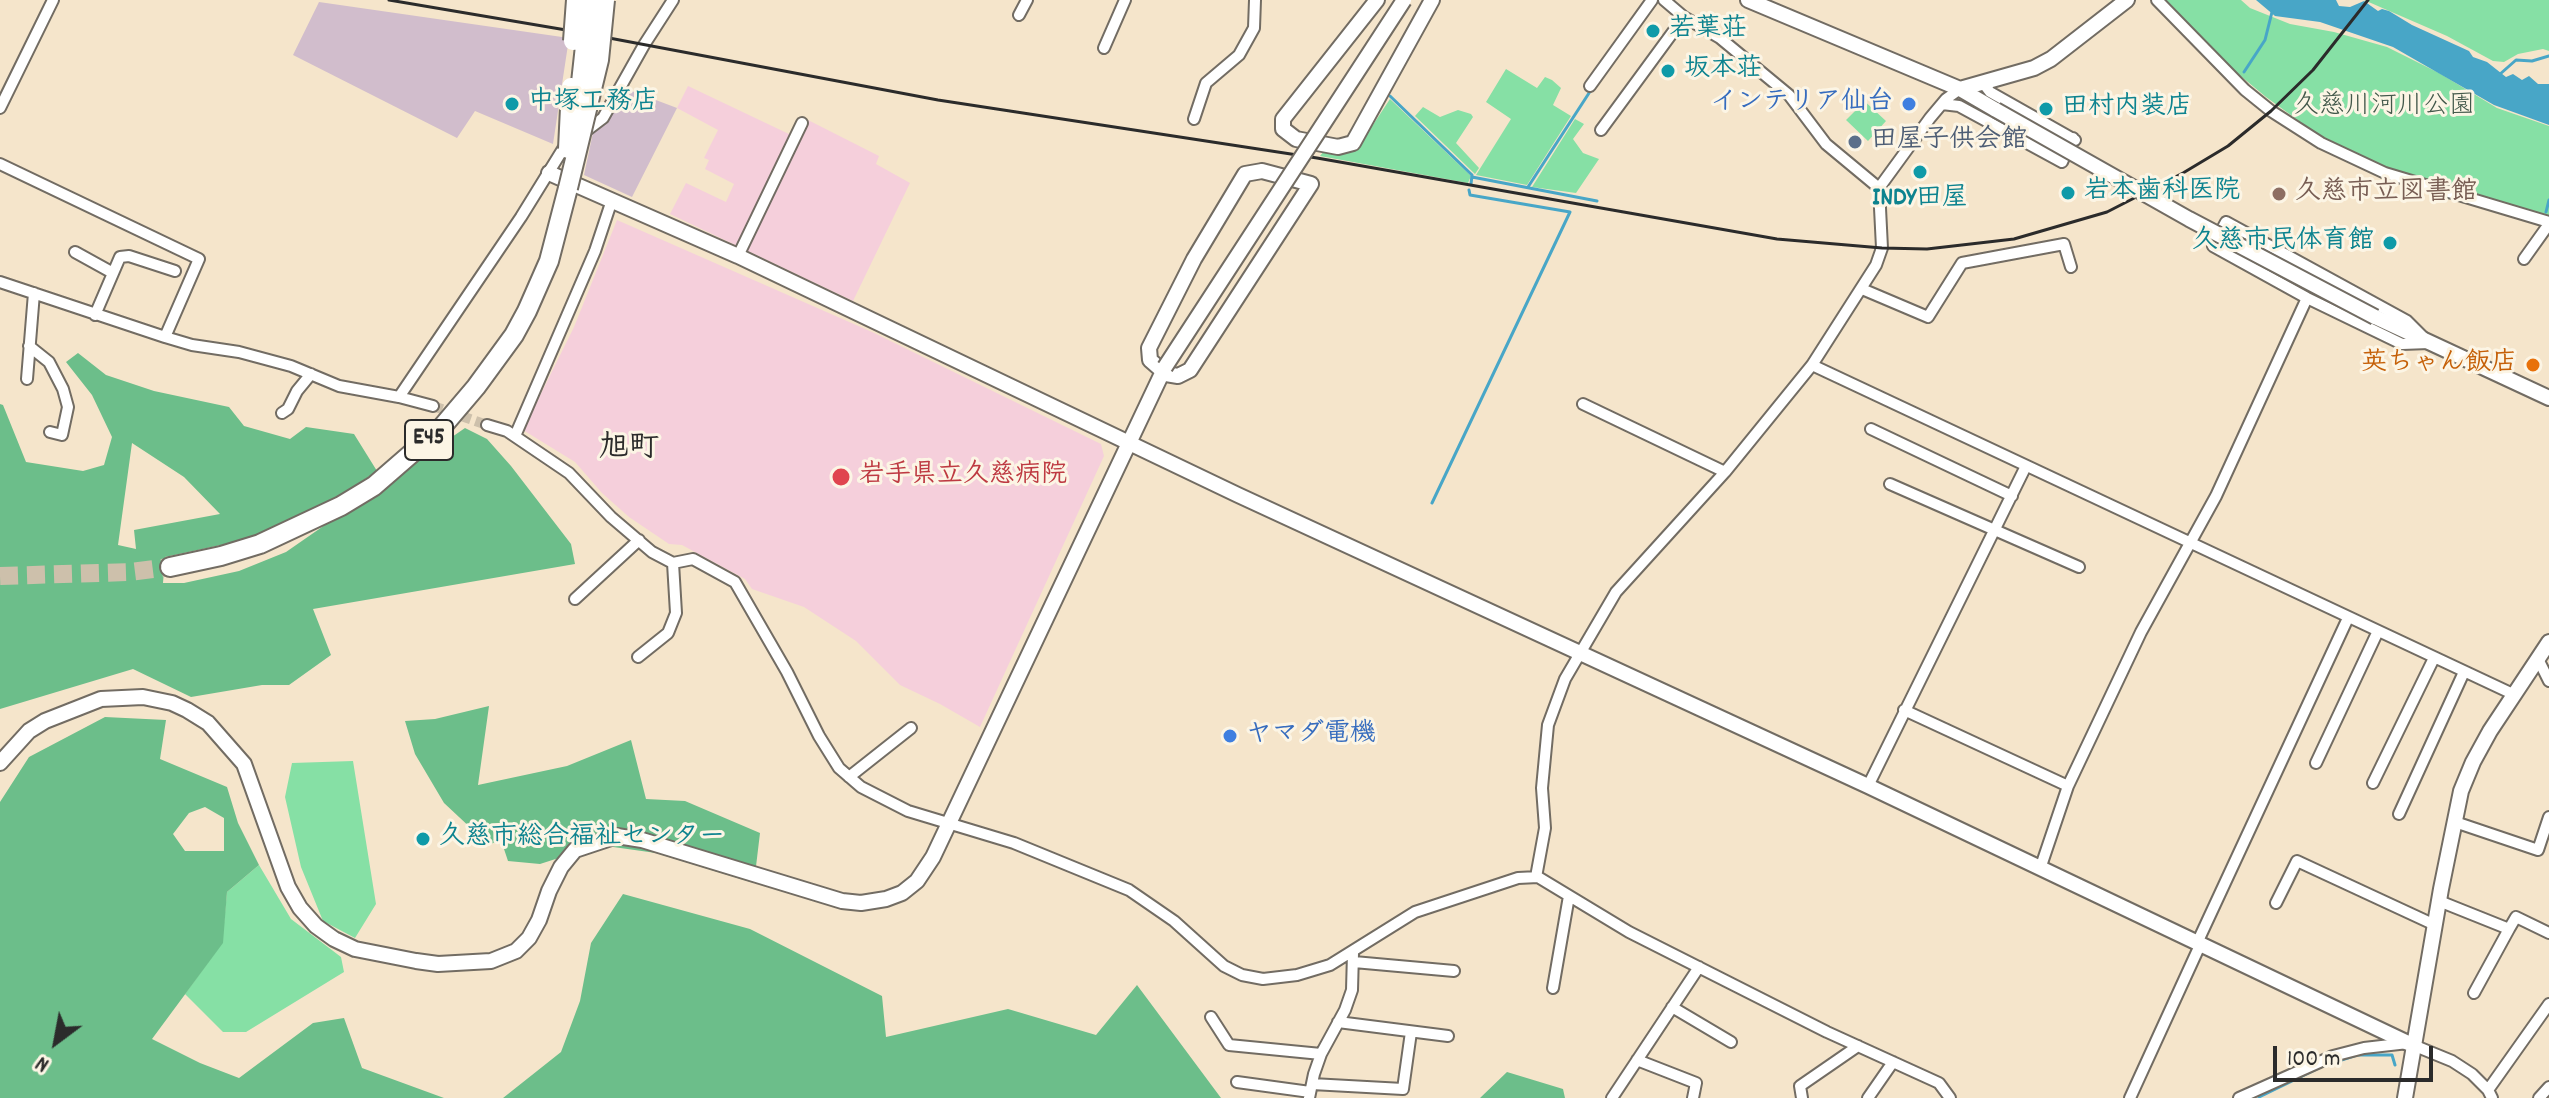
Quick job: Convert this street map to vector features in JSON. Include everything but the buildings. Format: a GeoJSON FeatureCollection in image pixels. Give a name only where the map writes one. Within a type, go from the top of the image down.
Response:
{"type":"FeatureCollection","features":[{"type":"Feature","properties":{"kind":"highway","name":"E45"},"geometry":{"type":"LineString","coordinates":[[568,188],[576,0]]}},
{"type":"Feature","properties":{"kind":"highway","name":"E45"},"geometry":{"type":"LineString","coordinates":[[568,188],[590,0]]}},
{"type":"Feature","properties":{"kind":"highway","name":"E45"},"geometry":{"type":"LineString","coordinates":[[170,567],[260,544],[341,506],[374,486],[442,427],[476,387],[514,335],[549,261],[599,60],[605,0]]}},
{"type":"Feature","properties":{"kind":"street"},"geometry":{"type":"LineString","coordinates":[[0,108],[53,0]]}},
{"type":"Feature","properties":{"kind":"street"},"geometry":{"type":"LineString","coordinates":[[399,397],[563,149],[603,118],[673,0]]}},
{"type":"Feature","properties":{"kind":"street"},"geometry":{"type":"LineString","coordinates":[[1019,15],[1027,0]]}},
{"type":"Feature","properties":{"kind":"street"},"geometry":{"type":"LineString","coordinates":[[1104,48],[1125,0]]}},
{"type":"Feature","properties":{"kind":"street"},"geometry":{"type":"LineString","coordinates":[[1194,119],[1206,83],[1239,55],[1254,28],[1255,0]]}},
{"type":"Feature","properties":{"kind":"street"},"geometry":{"type":"LineString","coordinates":[[1377,0],[1283,119],[1283,129],[1296,139],[1338,147],[1353,143],[1432,0]]}},
{"type":"Feature","properties":{"kind":"street"},"geometry":{"type":"LineString","coordinates":[[0,763],[29,731],[70,709],[101,699],[143,697],[172,703],[208,723],[244,764],[288,887],[300,908],[316,926],[355,949],[438,964],[491,961],[516,951],[529,938],[561,867],[575,850],[617,836],[642,840],[842,901],[861,903],[902,893],[917,881],[933,857],[1163,369],[1404,0]]}},
{"type":"Feature","properties":{"kind":"street"},"geometry":{"type":"LineString","coordinates":[[1590,86],[1652,0]]}},
{"type":"Feature","properties":{"kind":"street"},"geometry":{"type":"LineString","coordinates":[[1664,0],[1684,17],[1720,38],[1789,95],[1826,144],[1879,188]]}},
{"type":"Feature","properties":{"kind":"street"},"geometry":{"type":"LineString","coordinates":[[1748,0],[1960,89],[2189,219],[2375,317],[2549,398]]}},
{"type":"Feature","properties":{"kind":"street"},"geometry":{"type":"LineString","coordinates":[[1536,877],[1545,828],[1542,788],[1548,725],[1565,679],[1616,592],[1725,472],[1812,365],[1862,289],[1882,248],[1879,188],[1942,104],[1960,89],[2013,76],[2051,59],[2127,0]]}},
{"type":"Feature","properties":{"kind":"street"},"geometry":{"type":"LineString","coordinates":[[2157,0],[2245,90],[2321,143],[2385,173],[2549,223],[2524,259]]}},
{"type":"Feature","properties":{"kind":"street"},"geometry":{"type":"LineString","coordinates":[[1601,130],[1684,17]]}},
{"type":"Feature","properties":{"kind":"street"},"geometry":{"type":"LineString","coordinates":[[1942,104],[1959,106],[2062,162],[2074,139],[1990,92],[1983,83]]}},
{"type":"Feature","properties":{"kind":"street"},"geometry":{"type":"LineString","coordinates":[[738,256],[802,123]]}},
{"type":"Feature","properties":{"kind":"street"},"geometry":{"type":"LineString","coordinates":[[1,171],[199,259],[165,337]]}},
{"type":"Feature","properties":{"kind":"street"},"geometry":{"type":"LineString","coordinates":[[1262,171],[1311,184],[1190,370],[1178,376],[1163,369],[1150,360],[1149,348],[1194,259],[1245,174],[1262,171]]}},
{"type":"Feature","properties":{"kind":"street"},"geometry":{"type":"LineString","coordinates":[[549,173],[738,256],[1128,442],[2452,1061],[2472,1074],[2490,1094],[2549,1004]]}},
{"type":"Feature","properties":{"kind":"street"},"geometry":{"type":"LineString","coordinates":[[515,436],[595,251],[612,200]]}},
{"type":"Feature","properties":{"kind":"street"},"geometry":{"type":"LineString","coordinates":[[2226,222],[2407,321],[2429,343],[2402,344],[2307,298],[2213,246],[2226,222]]}},
{"type":"Feature","properties":{"kind":"street"},"geometry":{"type":"LineString","coordinates":[[1862,289],[1928,317],[1962,263],[2064,244],[2071,267]]}},
{"type":"Feature","properties":{"kind":"street"},"geometry":{"type":"LineString","coordinates":[[75,252],[113,273]]}},
{"type":"Feature","properties":{"kind":"street"},"geometry":{"type":"LineString","coordinates":[[95,315],[120,257],[129,256],[175,271]]}},
{"type":"Feature","properties":{"kind":"street"},"geometry":{"type":"LineString","coordinates":[[0,282],[192,345],[239,352],[291,366],[339,386],[433,406]]}},
{"type":"Feature","properties":{"kind":"street"},"geometry":{"type":"LineString","coordinates":[[27,379],[34,293]]}},
{"type":"Feature","properties":{"kind":"street"},"geometry":{"type":"LineString","coordinates":[[2040,869],[2068,786],[2141,632],[2192,543],[2307,298]]}},
{"type":"Feature","properties":{"kind":"street"},"geometry":{"type":"LineString","coordinates":[[29,346],[49,362],[68,407],[62,435],[50,432]]}},
{"type":"Feature","properties":{"kind":"street"},"geometry":{"type":"LineString","coordinates":[[1812,365],[2515,695]]}},
{"type":"Feature","properties":{"kind":"street"},"geometry":{"type":"LineString","coordinates":[[282,413],[288,409],[311,374]]}},
{"type":"Feature","properties":{"kind":"street"},"geometry":{"type":"LineString","coordinates":[[1583,404],[1725,472]]}},
{"type":"Feature","properties":{"kind":"street"},"geometry":{"type":"LineString","coordinates":[[487,425],[507,431],[569,473],[611,517],[652,552],[673,563],[693,559],[735,582],[787,672],[819,736],[839,768],[849,777],[889,803],[1014,843],[1129,890],[1174,921],[1224,966],[1242,975],[1263,979],[1297,975],[1330,965],[1354,957],[1415,912],[1518,878],[1536,877],[1629,932],[1939,1083],[1950,1098]]}},
{"type":"Feature","properties":{"kind":"street"},"geometry":{"type":"LineString","coordinates":[[1871,429],[2012,496]]}},
{"type":"Feature","properties":{"kind":"street"},"geometry":{"type":"LineString","coordinates":[[1868,786],[2026,466]]}},
{"type":"Feature","properties":{"kind":"street"},"geometry":{"type":"LineString","coordinates":[[1890,484],[2079,567]]}},
{"type":"Feature","properties":{"kind":"street"},"geometry":{"type":"LineString","coordinates":[[575,599],[639,540]]}},
{"type":"Feature","properties":{"kind":"street"},"geometry":{"type":"LineString","coordinates":[[638,657],[668,633],[676,613],[673,563]]}},
{"type":"Feature","properties":{"kind":"street"},"geometry":{"type":"LineString","coordinates":[[2130,1098],[2348,618]]}},
{"type":"Feature","properties":{"kind":"street"},"geometry":{"type":"LineString","coordinates":[[2316,763],[2378,631]]}},
{"type":"Feature","properties":{"kind":"street"},"geometry":{"type":"LineString","coordinates":[[2405,1098],[2412,1044],[2461,791],[2473,762],[2549,642]]}},
{"type":"Feature","properties":{"kind":"street"},"geometry":{"type":"LineString","coordinates":[[2373,783],[2434,658]]}},
{"type":"Feature","properties":{"kind":"street"},"geometry":{"type":"LineString","coordinates":[[2538,659],[2549,681]]}},
{"type":"Feature","properties":{"kind":"street"},"geometry":{"type":"LineString","coordinates":[[2399,814],[2464,672]]}},
{"type":"Feature","properties":{"kind":"street"},"geometry":{"type":"LineString","coordinates":[[1904,710],[2068,786]]}},
{"type":"Feature","properties":{"kind":"street"},"geometry":{"type":"LineString","coordinates":[[849,777],[911,728]]}},
{"type":"Feature","properties":{"kind":"street"},"geometry":{"type":"LineString","coordinates":[[2455,822],[2538,850],[2549,817]]}},
{"type":"Feature","properties":{"kind":"street"},"geometry":{"type":"LineString","coordinates":[[2276,903],[2297,861],[2435,925]]}},
{"type":"Feature","properties":{"kind":"street"},"geometry":{"type":"LineString","coordinates":[[1553,988],[1569,896]]}},
{"type":"Feature","properties":{"kind":"street"},"geometry":{"type":"LineString","coordinates":[[2439,901],[2509,929]]}},
{"type":"Feature","properties":{"kind":"street"},"geometry":{"type":"LineString","coordinates":[[2474,993],[2516,917],[2549,933]]}},
{"type":"Feature","properties":{"kind":"street"},"geometry":{"type":"LineString","coordinates":[[1354,957],[1454,971]]}},
{"type":"Feature","properties":{"kind":"street"},"geometry":{"type":"LineString","coordinates":[[1310,1091],[1321,1054],[1352,990],[1354,957]]}},
{"type":"Feature","properties":{"kind":"street"},"geometry":{"type":"LineString","coordinates":[[1612,1098],[1699,967]]}},
{"type":"Feature","properties":{"kind":"street"},"geometry":{"type":"LineString","coordinates":[[1672,1007],[1731,1042]]}},
{"type":"Feature","properties":{"kind":"street"},"geometry":{"type":"LineString","coordinates":[[1211,1017],[1229,1045],[1321,1054]]}},
{"type":"Feature","properties":{"kind":"street"},"geometry":{"type":"LineString","coordinates":[[1338,1022],[1448,1036]]}},
{"type":"Feature","properties":{"kind":"street"},"geometry":{"type":"LineString","coordinates":[[1237,1082],[1310,1091],[1403,1089],[1411,1032]]}},
{"type":"Feature","properties":{"kind":"street"},"geometry":{"type":"LineString","coordinates":[[2239,1098],[2333,1056],[2364,1048],[2412,1044]]}},
{"type":"Feature","properties":{"kind":"street"},"geometry":{"type":"LineString","coordinates":[[1802,1098],[1800,1086],[1858,1046]]}},
{"type":"Feature","properties":{"kind":"street"},"geometry":{"type":"LineString","coordinates":[[1637,1060],[1696,1083],[1693,1098]]}},
{"type":"Feature","properties":{"kind":"street"},"geometry":{"type":"LineString","coordinates":[[1868,1098],[1893,1062]]}},
{"type":"Feature","properties":{"kind":"street"},"geometry":{"type":"LineString","coordinates":[[2539,1098],[2549,1087]]}},
{"type":"Feature","properties":{"kind":"shaded area"},"geometry":{"type":"Polygon","coordinates":[[[319,2],[569,38],[553,144],[475,111],[457,138],[293,55],[319,2]]]}},
{"type":"Feature","properties":{"kind":"shaded area"},"geometry":{"type":"Polygon","coordinates":[[[688,86],[791,135],[808,120],[879,156],[876,164],[910,183],[853,301],[670,214],[686,183],[726,202],[734,184],[705,169],[709,160],[704,158],[718,130],[677,108],[688,86]]]}},
{"type":"Feature","properties":{"kind":"shaded area"},"geometry":{"type":"Polygon","coordinates":[[[624,88],[677,108],[632,197],[584,175],[594,128],[624,88]]]}},
{"type":"Feature","properties":{"kind":"shaded area","name":"岩手県立久慈病院"},"geometry":{"type":"Polygon","coordinates":[[[617,220],[872,332],[1101,444],[1104,456],[980,727],[900,685],[856,641],[804,607],[752,589],[745,579],[682,545],[669,544],[629,517],[602,493],[575,462],[523,430],[574,327],[617,220]]]}},
{"type":"Feature","properties":{"kind":"green space","name":"久慈川河川公園"},"geometry":{"type":"Polygon","coordinates":[[[2161,0],[2241,0],[2250,8],[2290,24],[2387,47],[2439,73],[2497,108],[2549,126],[2549,218],[2427,183],[2364,160],[2317,134],[2219,58],[2161,0]]]}},
{"type":"Feature","properties":{"kind":"green space","name":"久慈川河川公園"},"geometry":{"type":"Polygon","coordinates":[[[2364,0],[2549,0],[2549,51],[2543,49],[2518,54],[2504,62],[2493,61],[2447,36],[2364,0]]]}},
{"type":"Feature","properties":{"kind":"green space"},"geometry":{"type":"Polygon","coordinates":[[[1506,69],[1537,88],[1545,77],[1552,80],[1561,88],[1553,105],[1571,116],[1527,185],[1476,175],[1511,119],[1486,102],[1506,69]]]}},
{"type":"Feature","properties":{"kind":"green space"},"geometry":{"type":"Polygon","coordinates":[[[1859,96],[1886,121],[1868,141],[1846,120],[1855,111],[1850,106],[1859,96]]]}},
{"type":"Feature","properties":{"kind":"green space"},"geometry":{"type":"Polygon","coordinates":[[[1390,99],[1471,176],[1468,183],[1320,156],[1324,151],[1339,154],[1359,146],[1390,99]]]}},
{"type":"Feature","properties":{"kind":"green space"},"geometry":{"type":"Polygon","coordinates":[[[1423,107],[1440,117],[1458,110],[1471,114],[1473,117],[1456,143],[1479,168],[1475,174],[1415,116],[1423,107]]]}},
{"type":"Feature","properties":{"kind":"green space"},"geometry":{"type":"Polygon","coordinates":[[[1575,119],[1584,124],[1573,139],[1583,153],[1599,159],[1576,193],[1532,187],[1575,119]]]}},
{"type":"Feature","properties":{"kind":"green space"},"geometry":{"type":"Polygon","coordinates":[[[78,353],[106,375],[154,391],[229,407],[244,426],[290,439],[306,427],[354,434],[377,471],[313,514],[235,542],[165,557],[163,583],[184,583],[239,571],[286,552],[465,428],[487,439],[511,466],[571,544],[575,564],[313,609],[331,655],[289,685],[262,685],[191,697],[133,669],[0,709],[0,404],[26,462],[83,471],[104,465],[112,437],[92,395],[66,362],[78,353]],[[132,443],[118,545],[136,549],[134,530],[220,514],[184,477],[132,443]]]}},
{"type":"Feature","properties":{"kind":"green space"},"geometry":{"type":"Polygon","coordinates":[[[489,706],[478,785],[567,766],[631,740],[646,799],[685,801],[760,833],[754,883],[656,853],[599,845],[540,864],[508,861],[501,840],[485,846],[444,803],[415,754],[405,721],[435,719],[489,706]]]}},
{"type":"Feature","properties":{"kind":"green space"},"geometry":{"type":"Polygon","coordinates":[[[105,717],[166,720],[160,759],[227,787],[238,823],[259,865],[227,892],[223,943],[152,1039],[239,1078],[313,1023],[344,1018],[362,1068],[444,1098],[0,1098],[0,802],[29,757],[105,717]],[[205,807],[189,813],[173,834],[185,851],[224,851],[224,818],[205,807]]]}},
{"type":"Feature","properties":{"kind":"green space"},"geometry":{"type":"Polygon","coordinates":[[[353,761],[376,904],[355,938],[323,921],[301,867],[285,797],[292,763],[353,761]]]}},
{"type":"Feature","properties":{"kind":"green space"},"geometry":{"type":"Polygon","coordinates":[[[259,865],[291,919],[341,957],[344,972],[246,1032],[223,1032],[185,994],[222,943],[227,892],[259,865]]]}},
{"type":"Feature","properties":{"kind":"green space"},"geometry":{"type":"Polygon","coordinates":[[[623,894],[750,929],[882,996],[886,1037],[1008,1009],[1096,1035],[1137,985],[1221,1098],[503,1098],[561,1052],[580,1001],[591,943],[623,894]]]}},
{"type":"Feature","properties":{"kind":"green space"},"geometry":{"type":"Polygon","coordinates":[[[1507,1072],[1563,1089],[1565,1098],[1480,1098],[1507,1072]]]}},
{"type":"Feature","properties":{"kind":"water"},"geometry":{"type":"Polygon","coordinates":[[[2256,0],[2336,0],[2339,6],[2350,7],[2364,1],[2378,11],[2389,11],[2469,51],[2473,57],[2487,62],[2506,77],[2513,74],[2522,80],[2529,76],[2538,84],[2549,84],[2549,125],[2494,105],[2393,47],[2320,22],[2275,16],[2256,0]]]}},
{"type":"Feature","properties":{"kind":"waterway"},"geometry":{"type":"LineString","coordinates":[[2244,72],[2265,40],[2272,12]]}},
{"type":"Feature","properties":{"kind":"waterway"},"geometry":{"type":"LineString","coordinates":[[2499,75],[2516,60],[2532,61],[2549,56]]}},
{"type":"Feature","properties":{"kind":"waterway"},"geometry":{"type":"LineString","coordinates":[[1528,187],[1591,90]]}},
{"type":"Feature","properties":{"kind":"waterway"},"geometry":{"type":"LineString","coordinates":[[1390,96],[1472,175],[1471,184]]}},
{"type":"Feature","properties":{"kind":"waterway"},"geometry":{"type":"LineString","coordinates":[[1472,177],[1597,201]]}},
{"type":"Feature","properties":{"kind":"waterway"},"geometry":{"type":"LineString","coordinates":[[1432,503],[1570,212],[1470,195],[1469,190]]}},
{"type":"Feature","properties":{"kind":"waterway"},"geometry":{"type":"LineString","coordinates":[[2546,212],[2549,200]]}},
{"type":"Feature","properties":{"kind":"waterway"},"geometry":{"type":"LineString","coordinates":[[2259,1097],[2323,1066],[2357,1055],[2392,1055],[2395,1065]]}},
{"type":"Feature","properties":{"kind":"tunnel"},"geometry":{"type":"LineString","coordinates":[[433,406],[487,425]]}},
{"type":"Feature","properties":{"kind":"tunnel"},"geometry":{"type":"LineString","coordinates":[[0,576],[130,572],[170,567]]}},
{"type":"Feature","properties":{"kind":"railway"},"geometry":{"type":"LineString","coordinates":[[389,0],[938,100],[1317,158],[1777,239],[1927,249],[2014,239],[2107,212],[2183,173],[2228,146],[2271,111],[2313,70],[2368,0]]}},
{"type":"Feature","properties":{"kind":"place","name":"若葉荘"},"geometry":{"type":"Point","coordinates":[1653,31]}},
{"type":"Feature","properties":{"kind":"place","name":"坂本荘"},"geometry":{"type":"Point","coordinates":[1668,71]}},
{"type":"Feature","properties":{"kind":"place","name":"中塚工務店"},"geometry":{"type":"Point","coordinates":[512,104]}},
{"type":"Feature","properties":{"kind":"place","name":"インテリア仙台"},"geometry":{"type":"Point","coordinates":[1909,104]}},
{"type":"Feature","properties":{"kind":"place","name":"田村内装店"},"geometry":{"type":"Point","coordinates":[2046,109]}},
{"type":"Feature","properties":{"kind":"place","name":"田屋子供会館"},"geometry":{"type":"Point","coordinates":[1855,142]}},
{"type":"Feature","properties":{"kind":"place","name":"INDY田屋"},"geometry":{"type":"Point","coordinates":[1920,172]}},
{"type":"Feature","properties":{"kind":"place","name":"岩本歯科医院"},"geometry":{"type":"Point","coordinates":[2068,193]}},
{"type":"Feature","properties":{"kind":"place","name":"久慈市立図書館"},"geometry":{"type":"Point","coordinates":[2279,194]}},
{"type":"Feature","properties":{"kind":"place","name":"久慈市民体育館"},"geometry":{"type":"Point","coordinates":[2390,243]}},
{"type":"Feature","properties":{"kind":"place","name":"英ちゃん飯店"},"geometry":{"type":"Point","coordinates":[2533,365]}},
{"type":"Feature","properties":{"kind":"place","name":"岩手県立久慈病院"},"geometry":{"type":"Point","coordinates":[841,477]}},
{"type":"Feature","properties":{"kind":"place","name":"ヤマダ電機"},"geometry":{"type":"Point","coordinates":[1230,736]}},
{"type":"Feature","properties":{"kind":"place","name":"久慈市総合福祉センター"},"geometry":{"type":"Point","coordinates":[423,839]}},
{"type":"Feature","properties":{"kind":"district","name":"旭町"},"geometry":{"type":"Point","coordinates":[629,451]}}]}
